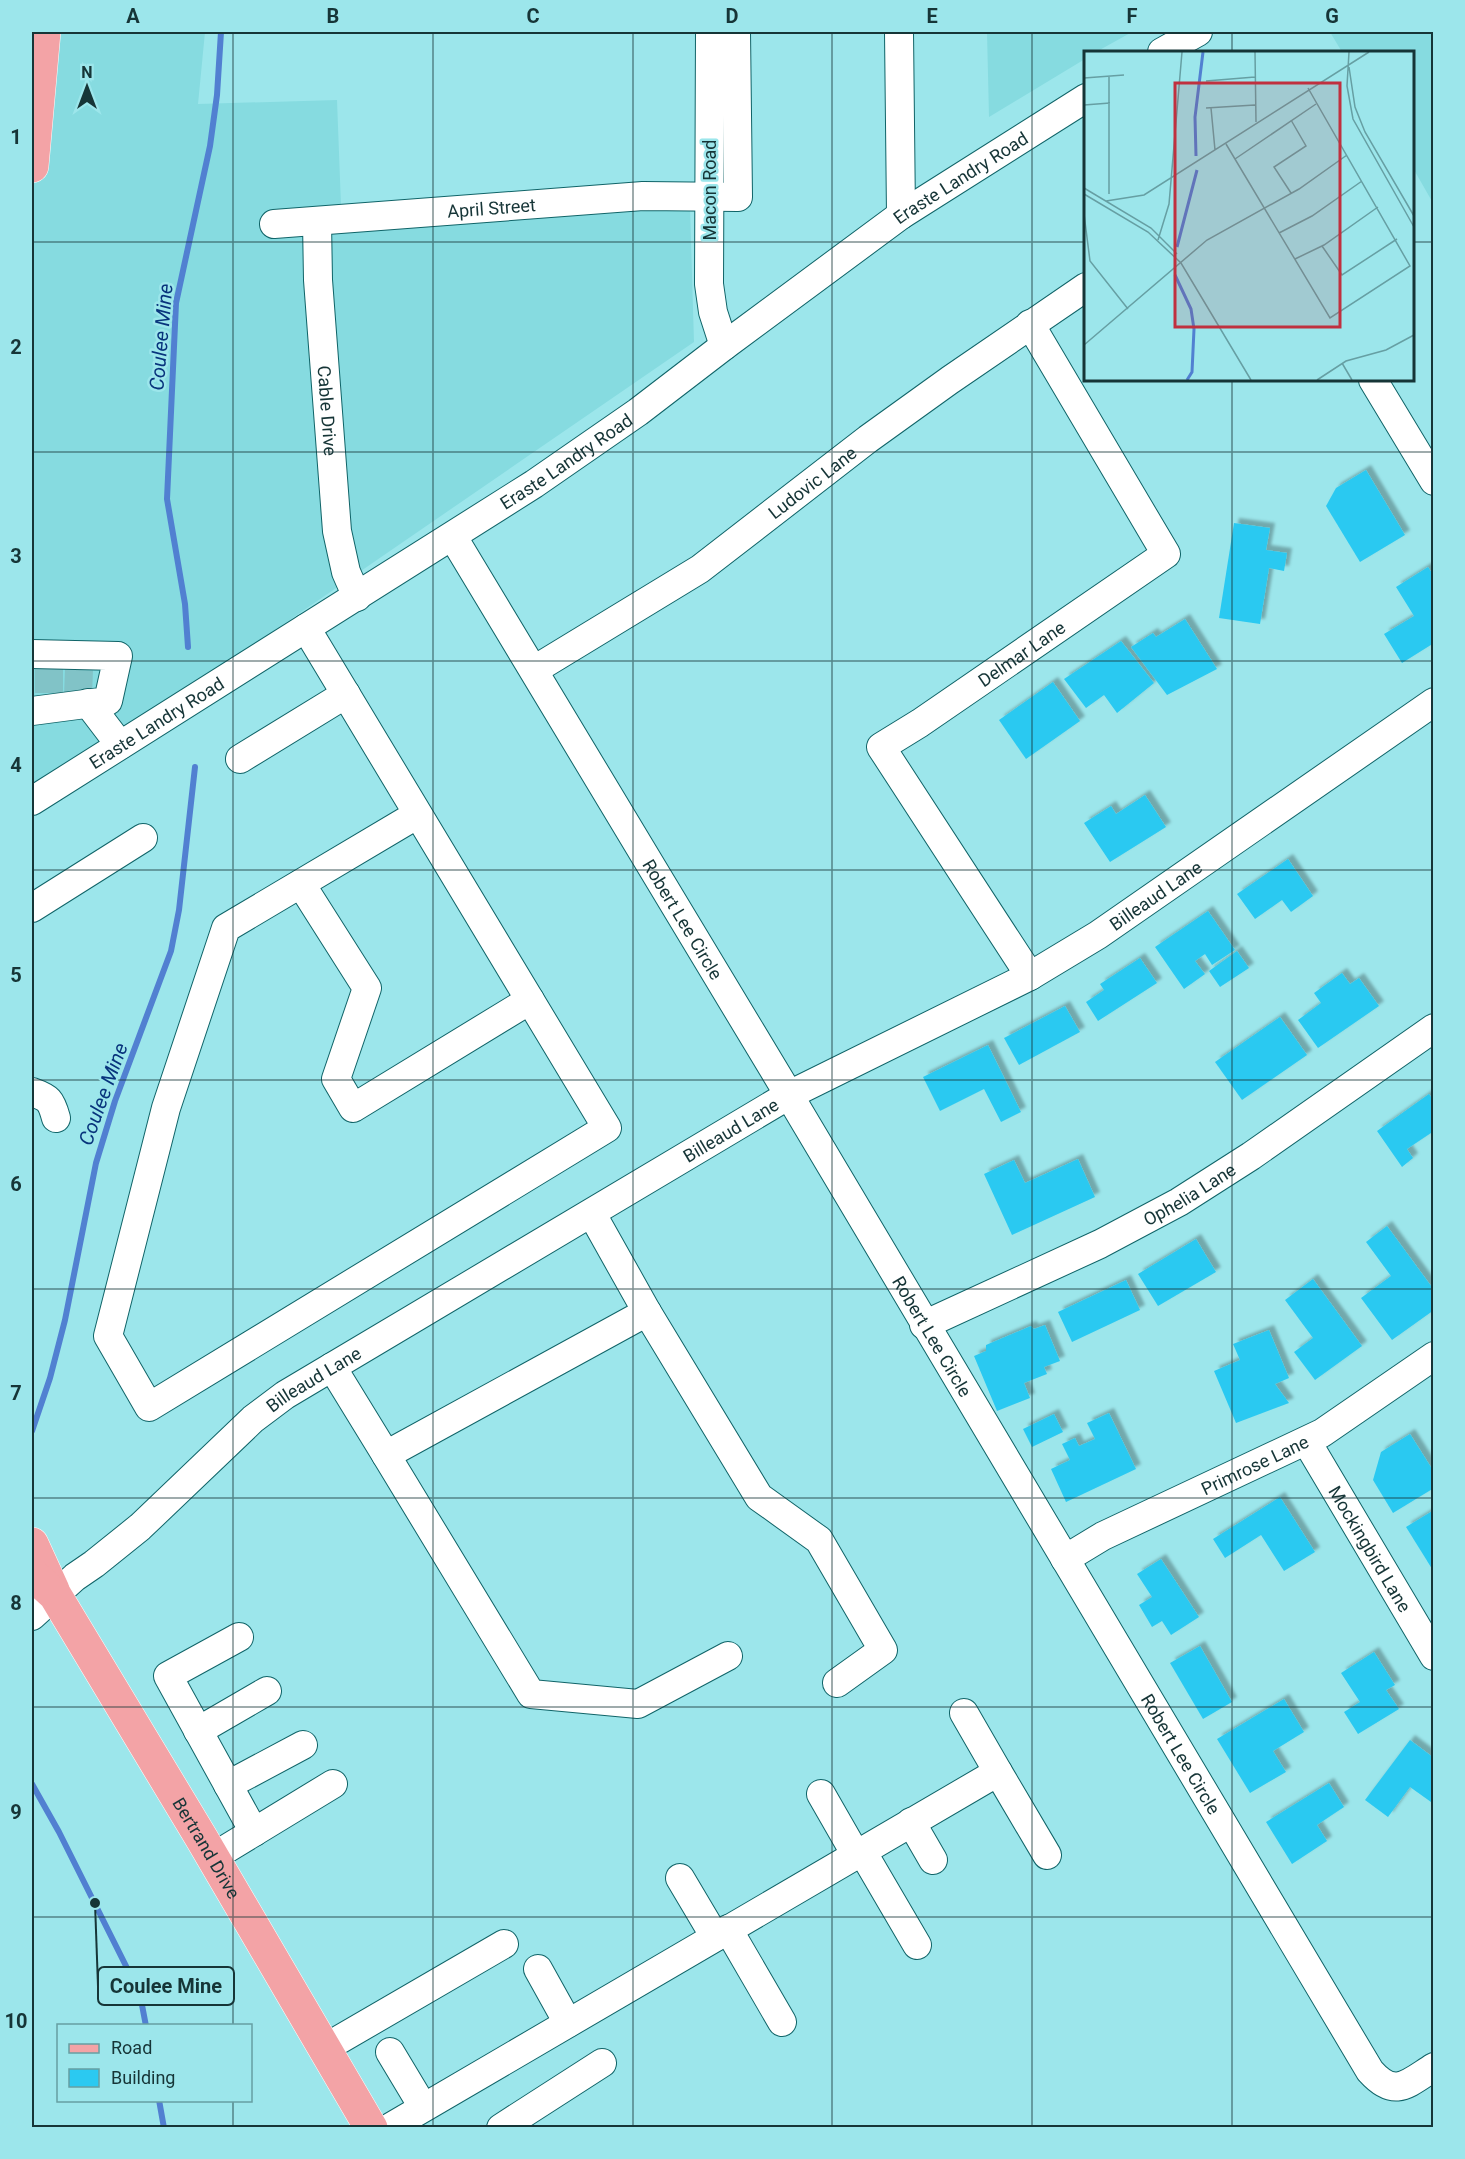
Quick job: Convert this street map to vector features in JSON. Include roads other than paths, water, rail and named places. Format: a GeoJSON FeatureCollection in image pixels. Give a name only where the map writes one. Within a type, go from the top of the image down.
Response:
{"type":"FeatureCollection","features":[{"type":"Feature","properties":{"kind":"main road"},"geometry":{"type":"LineString","coordinates":[[32,166],[44,32]]}},
{"type":"Feature","properties":{"kind":"main road","name":"Bertrand Drive"},"geometry":{"type":"LineString","coordinates":[[32,1544],[39,1595],[213,1857],[371,2127]]}},
{"type":"Feature","properties":{"kind":"street","name":"Macon Road"},"geometry":{"type":"LineString","coordinates":[[710,32],[710,284],[713,312],[724,346]]}},
{"type":"Feature","properties":{"kind":"street","name":"April Street"},"geometry":{"type":"LineString","coordinates":[[274,224],[643,196],[738,197],[736,32]]}},
{"type":"Feature","properties":{"kind":"street"},"geometry":{"type":"LineString","coordinates":[[899,32],[901,215]]}},
{"type":"Feature","properties":{"kind":"street","name":"Eraste Landry Road"},"geometry":{"type":"LineString","coordinates":[[32,801],[534,484],[638,412],[901,215],[1084,99]]}},
{"type":"Feature","properties":{"kind":"street","name":"Cable Drive"},"geometry":{"type":"LineString","coordinates":[[317,222],[318,280],[337,531],[346,572],[357,597]]}},
{"type":"Feature","properties":{"kind":"street","name":"Ludovic Lane"},"geometry":{"type":"LineString","coordinates":[[534,670],[700,569],[868,439],[1084,288]]}},
{"type":"Feature","properties":{"kind":"street","name":"Delmar Lane"},"geometry":{"type":"LineString","coordinates":[[1030,324],[1166,554],[920,723],[881,747],[1030,976]]}},
{"type":"Feature","properties":{"kind":"street"},"geometry":{"type":"LineString","coordinates":[[1374,381],[1434,481]]}},
{"type":"Feature","properties":{"kind":"street","name":"Robert Lee Circle"},"geometry":{"type":"LineString","coordinates":[[453,537],[789,1095],[1370,2071],[1380,2083],[1394,2088],[1414,2080],[1434,2067]]}},
{"type":"Feature","properties":{"kind":"street"},"geometry":{"type":"LineString","coordinates":[[306,628],[346,694],[607,1128],[148,1407],[108,1336],[166,1108],[226,928],[418,814]]}},
{"type":"Feature","properties":{"kind":"street"},"geometry":{"type":"LineString","coordinates":[[43,681],[80,686]]}},
{"type":"Feature","properties":{"kind":"street"},"geometry":{"type":"LineString","coordinates":[[43,681],[80,686],[120,745]]}},
{"type":"Feature","properties":{"kind":"street"},"geometry":{"type":"LineString","coordinates":[[240,759],[346,694]]}},
{"type":"Feature","properties":{"kind":"street","name":"Billeaud Lane"},"geometry":{"type":"LineString","coordinates":[[39,1595],[140,1527],[252,1419],[285,1395],[789,1095],[1030,976],[1098,935],[1434,702]]}},
{"type":"Feature","properties":{"kind":"street"},"geometry":{"type":"LineString","coordinates":[[32,908],[143,838]]}},
{"type":"Feature","properties":{"kind":"street"},"geometry":{"type":"LineString","coordinates":[[301,884],[367,988],[336,1079],[353,1108],[530,1000]]}},
{"type":"Feature","properties":{"kind":"street","name":"Ophelia Lane"},"geometry":{"type":"LineString","coordinates":[[924,1325],[1101,1244],[1179,1202],[1251,1156],[1434,1028]]}},
{"type":"Feature","properties":{"kind":"street"},"geometry":{"type":"LineString","coordinates":[[32,1092],[47,1097],[53,1105],[56,1118]]}},
{"type":"Feature","properties":{"kind":"street"},"geometry":{"type":"LineString","coordinates":[[592,1214],[647,1311],[759,1497],[819,1540],[883,1650],[837,1683]]}},
{"type":"Feature","properties":{"kind":"street"},"geometry":{"type":"LineString","coordinates":[[386,1455],[647,1311]]}},
{"type":"Feature","properties":{"kind":"street","name":"Primrose Lane"},"geometry":{"type":"LineString","coordinates":[[1065,1559],[1103,1536],[1307,1442],[1434,1356]]}},
{"type":"Feature","properties":{"kind":"street"},"geometry":{"type":"LineString","coordinates":[[332,1367],[531,1694],[638,1704],[728,1656]]}},
{"type":"Feature","properties":{"kind":"street","name":"Mockingbird Lane"},"geometry":{"type":"LineString","coordinates":[[1307,1442],[1434,1656]]}},
{"type":"Feature","properties":{"kind":"street"},"geometry":{"type":"LineString","coordinates":[[239,1636],[168,1676],[254,1832]]}},
{"type":"Feature","properties":{"kind":"street"},"geometry":{"type":"LineString","coordinates":[[198,1731],[267,1691]]}},
{"type":"Feature","properties":{"kind":"street"},"geometry":{"type":"LineString","coordinates":[[964,1713],[1047,1855]]}},
{"type":"Feature","properties":{"kind":"street"},"geometry":{"type":"LineString","coordinates":[[228,1785],[303,1745]]}},
{"type":"Feature","properties":{"kind":"street"},"geometry":{"type":"LineString","coordinates":[[389,2127],[998,1772]]}},
{"type":"Feature","properties":{"kind":"street"},"geometry":{"type":"LineString","coordinates":[[213,1857],[333,1785]]}},
{"type":"Feature","properties":{"kind":"street"},"geometry":{"type":"LineString","coordinates":[[821,1794],[917,1945]]}},
{"type":"Feature","properties":{"kind":"street"},"geometry":{"type":"LineString","coordinates":[[911,1822],[933,1860]]}},
{"type":"Feature","properties":{"kind":"street"},"geometry":{"type":"LineString","coordinates":[[680,1878],[722,1933],[782,2022]]}},
{"type":"Feature","properties":{"kind":"street"},"geometry":{"type":"LineString","coordinates":[[325,2048],[504,1944]]}},
{"type":"Feature","properties":{"kind":"street"},"geometry":{"type":"LineString","coordinates":[[538,1969],[568,2023]]}},
{"type":"Feature","properties":{"kind":"street"},"geometry":{"type":"LineString","coordinates":[[390,2052],[423,2107]]}},
{"type":"Feature","properties":{"kind":"street"},"geometry":{"type":"LineString","coordinates":[[501,2127],[602,2063]]}},
{"type":"Feature","properties":{"kind":"waterway","name":"Coulee Mine"},"geometry":{"type":"LineString","coordinates":[[188,647],[185,604],[167,499],[176,303],[210,146],[217,95],[221,32]]}},
{"type":"Feature","properties":{"kind":"waterway","name":"Coulee Mine"},"geometry":{"type":"LineString","coordinates":[[32,1431],[50,1378],[65,1320],[96,1163],[115,1101],[171,951],[179,910],[195,767]]}},
{"type":"Feature","properties":{"kind":"waterway","name":"Coulee Mine"},"geometry":{"type":"LineString","coordinates":[[32,1784],[59,1832],[127,1968],[142,2005],[146,2024]]}},
{"type":"Feature","properties":{"kind":"waterway","name":"Coulee Mine"},"geometry":{"type":"LineString","coordinates":[[159,2102],[164,2128]]}},
{"type":"Feature","properties":{"kind":"tunnel"},"geometry":{"type":"LineString","coordinates":[[49,668],[49,693]]}},
{"type":"Feature","properties":{"kind":"tunnel"},"geometry":{"type":"LineString","coordinates":[[78,696],[79,670]]}},
{"type":"Feature","properties":{"kind":"place","name":"Coulee Mine"},"geometry":{"type":"Point","coordinates":[95,1903]}}]}
